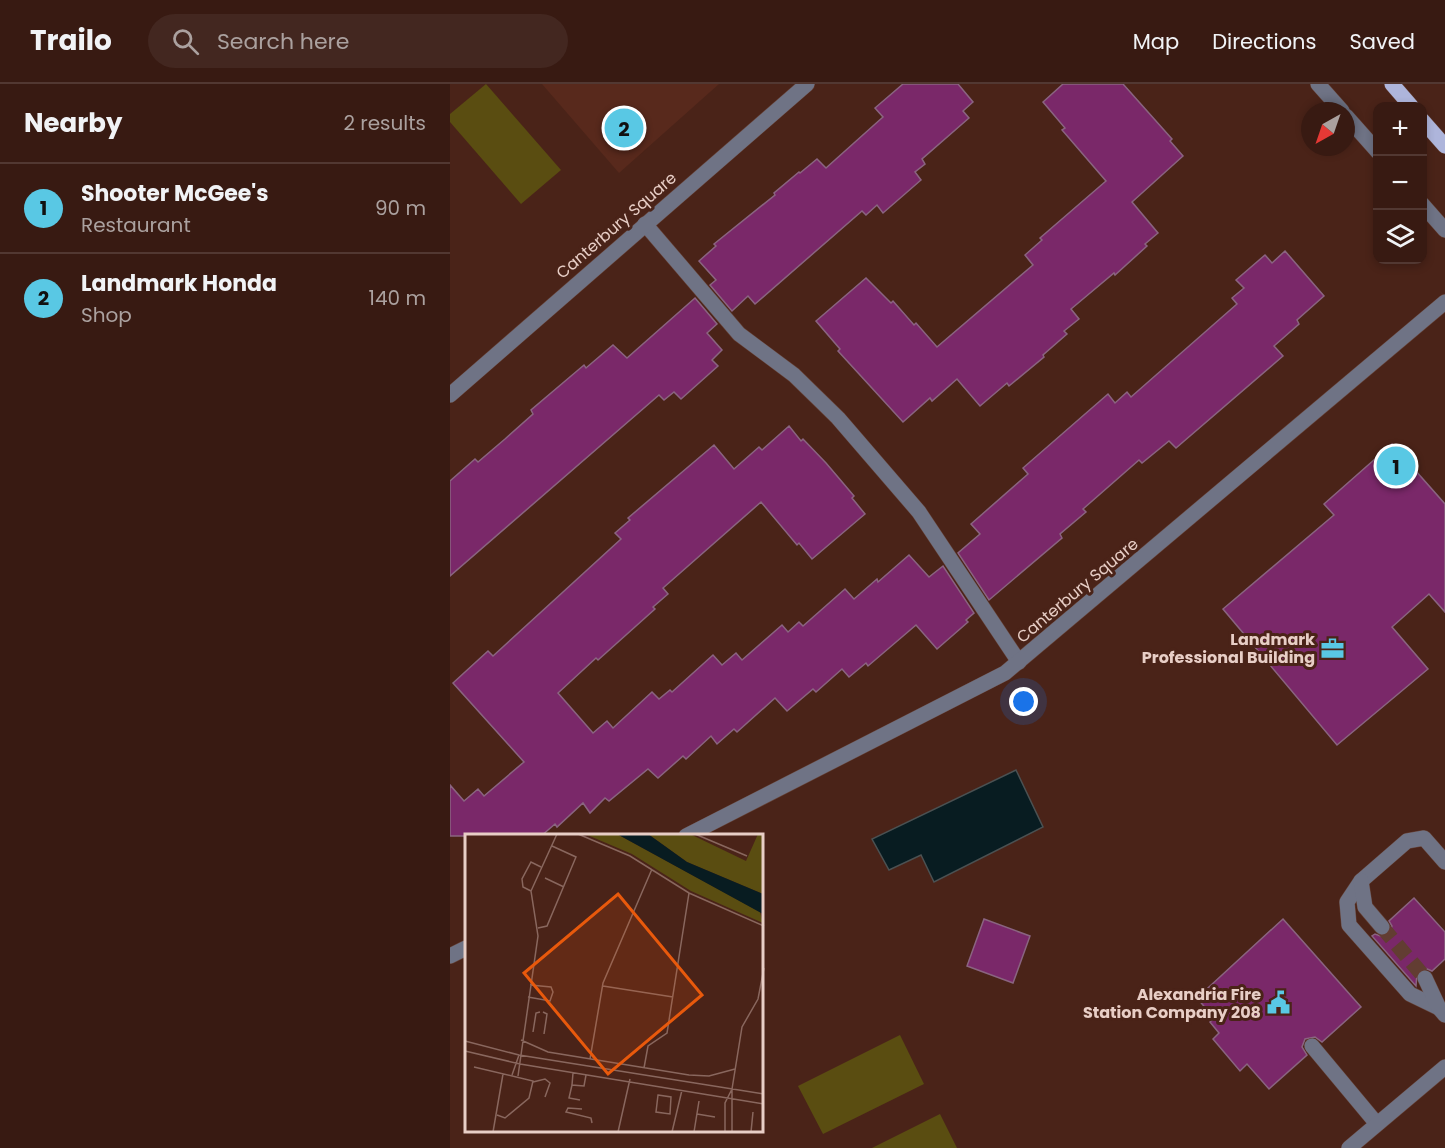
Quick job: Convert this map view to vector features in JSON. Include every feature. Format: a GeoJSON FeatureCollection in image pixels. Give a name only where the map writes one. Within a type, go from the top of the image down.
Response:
{"type":"FeatureCollection","features":[{"type":"Feature","properties":{"kind":"main road"},"geometry":{"type":"LineString","coordinates":[[1392,84],[1408,102]]}},
{"type":"Feature","properties":{"kind":"main road"},"geometry":{"type":"LineString","coordinates":[[1427,126],[1445,146]]}},
{"type":"Feature","properties":{"kind":"street","name":"Canterbury Square"},"geometry":{"type":"LineString","coordinates":[[450,394],[807,84]]}},
{"type":"Feature","properties":{"kind":"street"},"geometry":{"type":"LineString","coordinates":[[1318,84],[1334,102]]}},
{"type":"Feature","properties":{"kind":"street"},"geometry":{"type":"LineString","coordinates":[[1355,126],[1373,147]]}},
{"type":"Feature","properties":{"kind":"street"},"geometry":{"type":"LineString","coordinates":[[1427,210],[1445,230]]}},
{"type":"Feature","properties":{"kind":"street"},"geometry":{"type":"LineString","coordinates":[[645,224],[739,334],[794,375],[823,404],[911,504],[1019,662]]}},
{"type":"Feature","properties":{"kind":"street","name":"Canterbury Square"},"geometry":{"type":"LineString","coordinates":[[690,834],[1005,674],[1445,302]]}},
{"type":"Feature","properties":{"kind":"street"},"geometry":{"type":"LineString","coordinates":[[1442,1012],[1410,994],[1349,925],[1347,902],[1361,881],[1407,841],[1424,838],[1445,861]]}},
{"type":"Feature","properties":{"kind":"street"},"geometry":{"type":"LineString","coordinates":[[1361,881],[1365,907],[1382,927]]}},
{"type":"Feature","properties":{"kind":"street"},"geometry":{"type":"LineString","coordinates":[[450,956],[465,948]]}},
{"type":"Feature","properties":{"kind":"street"},"geometry":{"type":"LineString","coordinates":[[1425,978],[1442,1012]]}},
{"type":"Feature","properties":{"kind":"street"},"geometry":{"type":"LineString","coordinates":[[1312,1046],[1377,1124]]}},
{"type":"Feature","properties":{"kind":"street"},"geometry":{"type":"LineString","coordinates":[[1350,1148],[1445,1067]]}},
{"type":"Feature","properties":{"kind":"shaded area"},"geometry":{"type":"Polygon","coordinates":[[[486,84],[561,170],[521,204],[450,122],[450,114],[486,84]]]}},
{"type":"Feature","properties":{"kind":"shaded area"},"geometry":{"type":"Polygon","coordinates":[[[542,84],[719,84],[619,173],[542,84]]]}},
{"type":"Feature","properties":{"kind":"shaded area"},"geometry":{"type":"Polygon","coordinates":[[[900,1035],[924,1084],[823,1134],[798,1086],[900,1035]]]}},
{"type":"Feature","properties":{"kind":"shaded area"},"geometry":{"type":"Polygon","coordinates":[[[940,1114],[957,1148],[872,1148],[940,1114]]]}},
{"type":"Feature","properties":{"kind":"water"},"geometry":{"type":"Polygon","coordinates":[[[1016,770],[1043,827],[934,882],[921,855],[889,870],[872,839],[1016,770]]]}},
{"type":"Feature","properties":{"kind":"building"},"geometry":{"type":"Polygon","coordinates":[[[903,84],[958,84],[973,102],[963,111],[969,118],[922,159],[925,164],[915,172],[921,180],[883,213],[877,205],[866,215],[862,211],[755,304],[748,296],[732,311],[710,285],[716,280],[699,261],[716,246],[714,244],[775,195],[774,193],[799,172],[817,159],[826,168],[883,117],[875,108],[903,84]]]}},
{"type":"Feature","properties":{"kind":"building"},"geometry":{"type":"Polygon","coordinates":[[[1063,84],[1123,84],[1172,139],[1170,141],[1183,156],[1132,202],[1158,233],[1115,275],[1114,273],[1071,309],[1079,319],[1064,331],[1067,334],[1009,386],[1007,383],[980,406],[957,379],[932,401],[930,398],[903,422],[838,351],[840,349],[816,321],[866,278],[891,303],[893,301],[914,325],[916,323],[937,347],[1033,265],[1025,255],[1042,240],[1040,238],[1106,181],[1062,130],[1065,128],[1043,102],[1063,84]]]}},
{"type":"Feature","properties":{"kind":"building"},"geometry":{"type":"Polygon","coordinates":[[[1285,251],[1324,296],[1297,320],[1299,324],[1274,346],[1283,356],[1176,448],[1169,441],[1142,463],[1139,460],[1083,509],[1086,512],[1060,534],[1062,538],[989,600],[958,553],[980,534],[971,524],[1028,474],[1023,468],[1108,394],[1115,403],[1127,392],[1131,397],[1237,304],[1232,298],[1244,288],[1236,280],[1265,255],[1272,263],[1285,251]]]}},
{"type":"Feature","properties":{"kind":"building"},"geometry":{"type":"Polygon","coordinates":[[[695,298],[717,324],[707,333],[722,350],[712,360],[718,366],[681,399],[674,392],[664,400],[659,395],[450,576],[450,481],[475,459],[478,462],[505,439],[533,414],[531,410],[584,365],[586,368],[613,345],[627,358],[695,298]]]}},
{"type":"Feature","properties":{"kind":"building"},"geometry":{"type":"Polygon","coordinates":[[[789,426],[801,441],[803,439],[826,463],[854,496],[852,498],[865,514],[812,559],[799,543],[797,545],[761,502],[663,588],[668,594],[653,607],[655,609],[558,693],[593,733],[607,721],[613,728],[652,692],[659,699],[670,690],[672,692],[713,655],[722,665],[736,653],[742,660],[782,625],[788,632],[799,622],[803,626],[845,589],[854,599],[909,555],[929,577],[943,566],[974,613],[966,620],[968,622],[937,649],[916,625],[868,666],[866,663],[849,677],[842,669],[816,692],[813,689],[787,711],[775,698],[737,732],[734,729],[717,744],[711,736],[686,759],[683,756],[658,778],[648,769],[609,801],[605,798],[590,813],[583,803],[557,827],[555,824],[543,834],[450,836],[450,785],[464,801],[478,789],[484,796],[524,762],[453,683],[488,651],[493,656],[621,539],[615,533],[630,520],[628,518],[714,445],[734,469],[759,447],[762,450],[789,426]]]}},
{"type":"Feature","properties":{"kind":"building"},"geometry":{"type":"Polygon","coordinates":[[[1392,444],[1445,504],[1445,612],[1429,594],[1392,627],[1428,669],[1337,745],[1223,609],[1334,515],[1324,504],[1392,444]]]}},
{"type":"Feature","properties":{"kind":"building"},"geometry":{"type":"Polygon","coordinates":[[[1414,898],[1445,932],[1445,959],[1432,971],[1425,968],[1417,972],[1416,986],[1372,936],[1375,934],[1383,937],[1389,934],[1392,926],[1389,921],[1414,898]]]}},
{"type":"Feature","properties":{"kind":"building"},"geometry":{"type":"Polygon","coordinates":[[[984,919],[1030,936],[1013,983],[967,966],[984,919]]]}},
{"type":"Feature","properties":{"kind":"building","name":"Alexandria Fire Station Company 208"},"geometry":{"type":"Polygon","coordinates":[[[1283,919],[1361,1007],[1322,1042],[1315,1037],[1305,1039],[1302,1047],[1307,1055],[1269,1089],[1247,1064],[1240,1071],[1213,1039],[1219,1033],[1210,1022],[1214,1018],[1197,998],[1283,919]]]}},
{"type":"Feature","properties":{"kind":"tunnel"},"geometry":{"type":"LineString","coordinates":[[1382,927],[1425,978]]}},
{"type":"Feature","properties":{"kind":"place","name":"Landmark Honda"},"geometry":{"type":"Point","coordinates":[624,128]}},
{"type":"Feature","properties":{"kind":"place","name":"Shooter McGee's"},"geometry":{"type":"Point","coordinates":[1396,466]}},
{"type":"Feature","properties":{"kind":"place","name":"Landmark Professional Building"},"geometry":{"type":"Point","coordinates":[1333,648]}},
{"type":"Feature","properties":{"kind":"place","name":"Alexandria Fire Station Company 208"},"geometry":{"type":"Point","coordinates":[1279,1003]}}]}
